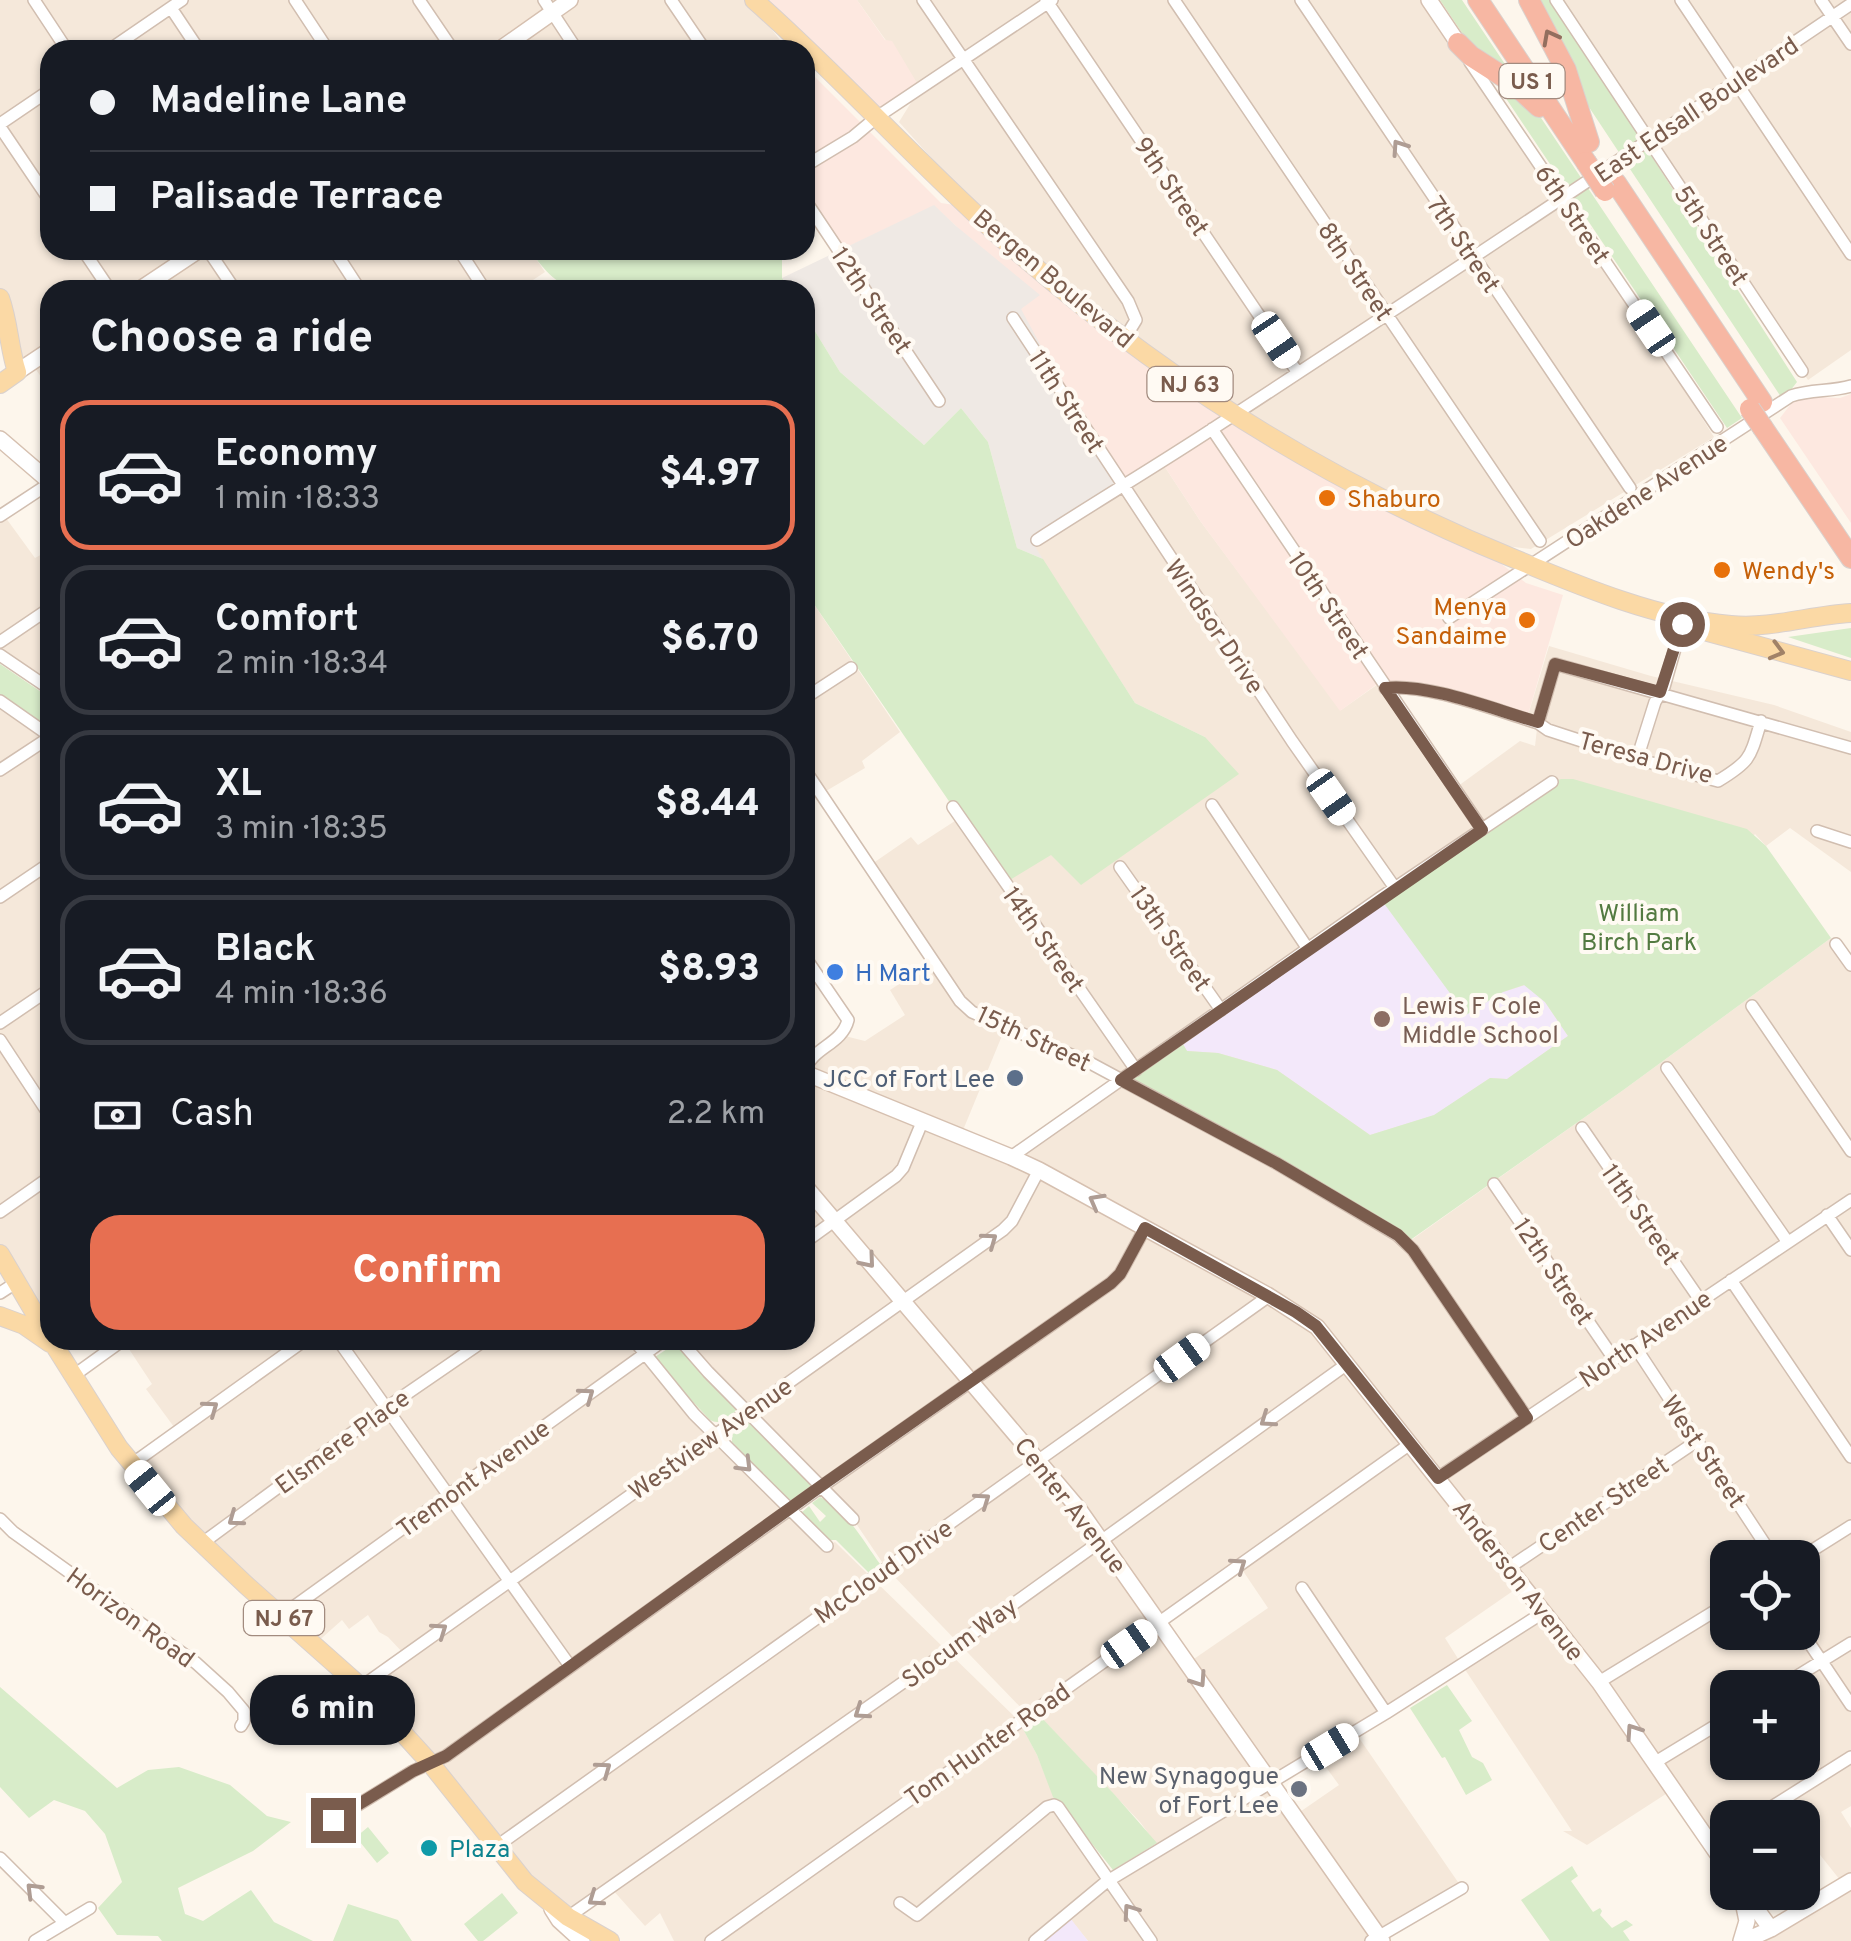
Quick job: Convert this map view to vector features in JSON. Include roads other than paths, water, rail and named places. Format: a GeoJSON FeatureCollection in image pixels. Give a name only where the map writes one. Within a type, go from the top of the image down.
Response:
{"type":"FeatureCollection","features":[{"type":"Feature","properties":{"kind":"highway","name":"US 1"},"geometry":{"type":"LineString","coordinates":[[1478,0],[1566,132],[1590,153]]}},
{"type":"Feature","properties":{"kind":"highway","name":"US 1"},"geometry":{"type":"LineString","coordinates":[[1494,0],[1610,187],[1769,425],[1851,536]]}},
{"type":"Feature","properties":{"kind":"highway"},"geometry":{"type":"LineString","coordinates":[[1529,0],[1566,70],[1590,153]]}},
{"type":"Feature","properties":{"kind":"highway"},"geometry":{"type":"LineString","coordinates":[[1458,44],[1519,88],[1566,132]]}},
{"type":"Feature","properties":{"kind":"highway","name":"US 1"},"geometry":{"type":"LineString","coordinates":[[1769,425],[1851,558]]}},
{"type":"Feature","properties":{"kind":"main road"},"geometry":{"type":"LineString","coordinates":[[509,40],[548,6],[570,0]]}},
{"type":"Feature","properties":{"kind":"main road","name":"Bergen Boulevard"},"geometry":{"type":"LineString","coordinates":[[754,0],[796,40]]}},
{"type":"Feature","properties":{"kind":"main road","name":"6th Street"},"geometry":{"type":"LineString","coordinates":[[1429,0],[1458,44]]}},
{"type":"Feature","properties":{"kind":"main road","name":"Bergen Boulevard"},"geometry":{"type":"LineString","coordinates":[[815,58],[994,231],[1046,276],[1233,416],[1315,464],[1473,542],[1677,620],[1851,671]]}},
{"type":"Feature","properties":{"kind":"main road"},"geometry":{"type":"LineString","coordinates":[[154,280],[184,260]]}},
{"type":"Feature","properties":{"kind":"main road"},"geometry":{"type":"LineString","coordinates":[[0,298],[17,372]]}},
{"type":"Feature","properties":{"kind":"main road"},"geometry":{"type":"LineString","coordinates":[[0,384],[40,357]]}},
{"type":"Feature","properties":{"kind":"main road"},"geometry":{"type":"LineString","coordinates":[[0,439],[40,474]]}},
{"type":"Feature","properties":{"kind":"main road","name":"Bergen Boulevard"},"geometry":{"type":"LineString","coordinates":[[1677,620],[1683,616],[1740,626],[1851,613]]}},
{"type":"Feature","properties":{"kind":"main road","name":"Anderson Avenue"},"geometry":{"type":"LineString","coordinates":[[815,1075],[1011,1156],[1269,1296],[1316,1326],[1599,1682],[1710,1845]]}},
{"type":"Feature","properties":{"kind":"main road","name":"Center Avenue"},"geometry":{"type":"LineString","coordinates":[[815,1198],[1078,1508],[1377,1939]]}},
{"type":"Feature","properties":{"kind":"main road","name":"NJ 67"},"geometry":{"type":"LineString","coordinates":[[0,1254],[40,1321]]}},
{"type":"Feature","properties":{"kind":"main road"},"geometry":{"type":"LineString","coordinates":[[0,1316],[40,1335]]}},
{"type":"Feature","properties":{"kind":"main road","name":"NJ 67"},"geometry":{"type":"LineString","coordinates":[[57,1350],[100,1421],[201,1544],[360,1687],[431,1764],[525,1882],[568,1918],[610,1941]]}},
{"type":"Feature","properties":{"kind":"main road"},"geometry":{"type":"LineString","coordinates":[[1743,1941],[1849,1887]]}},
{"type":"Feature","properties":{"kind":"main road"},"geometry":{"type":"LineString","coordinates":[[548,1902],[559,1920],[582,1941]]}},
{"type":"Feature","properties":{"kind":"main road"},"geometry":{"type":"LineString","coordinates":[[1743,1941],[1745,1910]]}},
{"type":"Feature","properties":{"kind":"main road"},"geometry":{"type":"LineString","coordinates":[[1757,1910],[1771,1929]]}},
{"type":"Feature","properties":{"kind":"street"},"geometry":{"type":"LineString","coordinates":[[34,0],[60,40]]}},
{"type":"Feature","properties":{"kind":"street"},"geometry":{"type":"LineString","coordinates":[[295,0],[321,40]]}},
{"type":"Feature","properties":{"kind":"street"},"geometry":{"type":"LineString","coordinates":[[420,0],[446,40]]}},
{"type":"Feature","properties":{"kind":"street"},"geometry":{"type":"LineString","coordinates":[[671,0],[698,40]]}},
{"type":"Feature","properties":{"kind":"street"},"geometry":{"type":"LineString","coordinates":[[923,0],[1128,302],[1136,318],[1125,338]]}},
{"type":"Feature","properties":{"kind":"street","name":"8th Street"},"geometry":{"type":"LineString","coordinates":[[1174,0],[1540,540]]}},
{"type":"Feature","properties":{"kind":"street","name":"7th Street"},"geometry":{"type":"LineString","coordinates":[[1302,0],[1630,488]]}},
{"type":"Feature","properties":{"kind":"street","name":"5th Street"},"geometry":{"type":"LineString","coordinates":[[1556,0],[1802,371]]}},
{"type":"Feature","properties":{"kind":"street"},"geometry":{"type":"LineString","coordinates":[[1681,0],[1851,254]]}},
{"type":"Feature","properties":{"kind":"street"},"geometry":{"type":"LineString","coordinates":[[1822,0],[1851,44]]}},
{"type":"Feature","properties":{"kind":"street"},"geometry":{"type":"LineString","coordinates":[[815,160],[1049,1]]}},
{"type":"Feature","properties":{"kind":"street","name":"9th Street"},"geometry":{"type":"LineString","coordinates":[[1049,1],[1298,373]]}},
{"type":"Feature","properties":{"kind":"street"},"geometry":{"type":"LineString","coordinates":[[123,40],[178,2],[195,40]]}},
{"type":"Feature","properties":{"kind":"street","name":"East Edsall Boulevard"},"geometry":{"type":"LineString","coordinates":[[1037,540],[1212,430],[1851,4]]}},
{"type":"Feature","properties":{"kind":"street"},"geometry":{"type":"LineString","coordinates":[[548,6],[570,40]]}},
{"type":"Feature","properties":{"kind":"street","name":"6th Street"},"geometry":{"type":"LineString","coordinates":[[1458,44],[1717,427]]}},
{"type":"Feature","properties":{"kind":"street"},"geometry":{"type":"LineString","coordinates":[[40,97],[0,126],[40,186]]}},
{"type":"Feature","properties":{"kind":"street","name":"12th Street"},"geometry":{"type":"LineString","coordinates":[[815,215],[939,401]]}},
{"type":"Feature","properties":{"kind":"street","name":"11th Street"},"geometry":{"type":"LineString","coordinates":[[1012,318],[1121,485]]}},
{"type":"Feature","properties":{"kind":"street","name":"Oakdene Avenue"},"geometry":{"type":"LineString","coordinates":[[1450,618],[1791,396],[1851,386]]}},
{"type":"Feature","properties":{"kind":"street","name":"10th Street"},"geometry":{"type":"LineString","coordinates":[[1212,430],[1482,830]]}},
{"type":"Feature","properties":{"kind":"street","name":"Windsor Drive"},"geometry":{"type":"LineString","coordinates":[[1121,485],[1395,888]]}},
{"type":"Feature","properties":{"kind":"street"},"geometry":{"type":"LineString","coordinates":[[0,516],[40,490]]}},
{"type":"Feature","properties":{"kind":"street"},"geometry":{"type":"LineString","coordinates":[[0,642],[40,615]]}},
{"type":"Feature","properties":{"kind":"street"},"geometry":{"type":"LineString","coordinates":[[1637,760],[1660,692],[1677,620]]}},
{"type":"Feature","properties":{"kind":"street"},"geometry":{"type":"LineString","coordinates":[[0,654],[40,682]]}},
{"type":"Feature","properties":{"kind":"street"},"geometry":{"type":"LineString","coordinates":[[1538,722],[1555,664],[1851,748]]}},
{"type":"Feature","properties":{"kind":"street"},"geometry":{"type":"LineString","coordinates":[[815,691],[850,668]]}},
{"type":"Feature","properties":{"kind":"street","name":"Teresa Drive"},"geometry":{"type":"LineString","coordinates":[[1385,688],[1430,690],[1538,722],[1548,730],[1637,760],[1718,781],[1744,766],[1761,721]]}},
{"type":"Feature","properties":{"kind":"street"},"geometry":{"type":"LineString","coordinates":[[0,701],[40,729]]}},
{"type":"Feature","properties":{"kind":"street"},"geometry":{"type":"LineString","coordinates":[[0,770],[40,743]]}},
{"type":"Feature","properties":{"kind":"street"},"geometry":{"type":"LineString","coordinates":[[1011,1156],[1552,782]]}},
{"type":"Feature","properties":{"kind":"street","name":"15th Street"},"geometry":{"type":"LineString","coordinates":[[815,785],[960,1002],[972,1012],[1062,1049],[1121,1080],[1276,1163],[1398,1235],[1413,1250],[1527,1418]]}},
{"type":"Feature","properties":{"kind":"street"},"geometry":{"type":"LineString","coordinates":[[1212,805],[1308,949]]}},
{"type":"Feature","properties":{"kind":"street","name":"14th Street"},"geometry":{"type":"LineString","coordinates":[[952,808],[1136,1070]]}},
{"type":"Feature","properties":{"kind":"street"},"geometry":{"type":"LineString","coordinates":[[1817,830],[1851,842]]}},
{"type":"Feature","properties":{"kind":"street","name":"13th Street"},"geometry":{"type":"LineString","coordinates":[[1120,867],[1221,1010]]}},
{"type":"Feature","properties":{"kind":"street"},"geometry":{"type":"LineString","coordinates":[[0,897],[40,870]]}},
{"type":"Feature","properties":{"kind":"street"},"geometry":{"type":"LineString","coordinates":[[1836,944],[1851,965]]}},
{"type":"Feature","properties":{"kind":"street"},"geometry":{"type":"LineString","coordinates":[[815,972],[848,1020],[845,1030],[815,1053]]}},
{"type":"Feature","properties":{"kind":"street"},"geometry":{"type":"LineString","coordinates":[[0,1023],[40,997]]}},
{"type":"Feature","properties":{"kind":"street"},"geometry":{"type":"LineString","coordinates":[[1752,1006],[1851,1150]]}},
{"type":"Feature","properties":{"kind":"street"},"geometry":{"type":"LineString","coordinates":[[0,1040],[40,1101]]}},
{"type":"Feature","properties":{"kind":"street"},"geometry":{"type":"LineString","coordinates":[[1667,1068],[1788,1242]]}},
{"type":"Feature","properties":{"kind":"street"},"geometry":{"type":"LineString","coordinates":[[815,1235],[896,1176],[923,1120]]}},
{"type":"Feature","properties":{"kind":"street","name":"11th Street"},"geometry":{"type":"LineString","coordinates":[[1582,1128],[1700,1300]]}},
{"type":"Feature","properties":{"kind":"street","name":"Westview Avenue"},"geometry":{"type":"LineString","coordinates":[[360,1687],[1004,1230],[1038,1170]]}},
{"type":"Feature","properties":{"kind":"street"},"geometry":{"type":"LineString","coordinates":[[0,1212],[40,1184]]}},
{"type":"Feature","properties":{"kind":"street","name":"12th Street"},"geometry":{"type":"LineString","coordinates":[[1494,1184],[1614,1358]]}},
{"type":"Feature","properties":{"kind":"street","name":"North Avenue"},"geometry":{"type":"LineString","coordinates":[[1438,1478],[1851,1200]]}},
{"type":"Feature","properties":{"kind":"street"},"geometry":{"type":"LineString","coordinates":[[1828,1216],[1851,1250]]}},
{"type":"Feature","properties":{"kind":"street"},"geometry":{"type":"LineString","coordinates":[[327,1824],[431,1764],[1111,1283],[1145,1228]]}},
{"type":"Feature","properties":{"kind":"street"},"geometry":{"type":"LineString","coordinates":[[1731,1280],[1851,1457]]}},
{"type":"Feature","properties":{"kind":"street"},"geometry":{"type":"LineString","coordinates":[[0,1293],[17,1282]]}},
{"type":"Feature","properties":{"kind":"street","name":"McCloud Drive"},"geometry":{"type":"LineString","coordinates":[[496,1846],[1269,1296]]}},
{"type":"Feature","properties":{"kind":"street","name":"West Street"},"geometry":{"type":"LineString","coordinates":[[1634,1346],[1762,1540]]}},
{"type":"Feature","properties":{"kind":"street"},"geometry":{"type":"LineString","coordinates":[[73,1376],[109,1350]]}},
{"type":"Feature","properties":{"kind":"street"},"geometry":{"type":"LineString","coordinates":[[132,1464],[291,1350]]}},
{"type":"Feature","properties":{"kind":"street"},"geometry":{"type":"LineString","coordinates":[[345,1350],[570,1666]]}},
{"type":"Feature","properties":{"kind":"street","name":"Elsmere Place"},"geometry":{"type":"LineString","coordinates":[[201,1544],[470,1350]]}},
{"type":"Feature","properties":{"kind":"street"},"geometry":{"type":"LineString","coordinates":[[641,1350],[714,1435],[826,1546]]}},
{"type":"Feature","properties":{"kind":"street","name":"Tremont Avenue"},"geometry":{"type":"LineString","coordinates":[[281,1616],[650,1350]]}},
{"type":"Feature","properties":{"kind":"street"},"geometry":{"type":"LineString","coordinates":[[689,1350],[853,1519]]}},
{"type":"Feature","properties":{"kind":"street","name":"Slocum Way"},"geometry":{"type":"LineString","coordinates":[[568,1918],[1347,1364]]}},
{"type":"Feature","properties":{"kind":"street","name":"Center Street"},"geometry":{"type":"LineString","coordinates":[[1510,1567],[1697,1441]]}},
{"type":"Feature","properties":{"kind":"street","name":"Tom Hunter Road"},"geometry":{"type":"LineString","coordinates":[[711,1941],[1410,1444]]}},
{"type":"Feature","properties":{"kind":"street","name":"Horizon Road"},"geometry":{"type":"LineString","coordinates":[[0,1519],[218,1682],[244,1710],[241,1726]]}},
{"type":"Feature","properties":{"kind":"street"},"geometry":{"type":"LineString","coordinates":[[1820,1545],[1851,1526]]}},
{"type":"Feature","properties":{"kind":"street"},"geometry":{"type":"LineString","coordinates":[[1302,1588],[1386,1714]]}},
{"type":"Feature","properties":{"kind":"street"},"geometry":{"type":"LineString","coordinates":[[1035,1941],[1109,1880],[1386,1714],[1544,1612]]}},
{"type":"Feature","properties":{"kind":"street"},"geometry":{"type":"LineString","coordinates":[[1599,1682],[1710,1614]]}},
{"type":"Feature","properties":{"kind":"street"},"geometry":{"type":"LineString","coordinates":[[1807,1670],[1851,1643]]}},
{"type":"Feature","properties":{"kind":"street"},"geometry":{"type":"LineString","coordinates":[[1814,1650],[1851,1705]]}},
{"type":"Feature","properties":{"kind":"street"},"geometry":{"type":"LineString","coordinates":[[1654,1763],[1710,1729]]}},
{"type":"Feature","properties":{"kind":"street"},"geometry":{"type":"LineString","coordinates":[[1783,1800],[1851,1757]]}},
{"type":"Feature","properties":{"kind":"street"},"geometry":{"type":"LineString","coordinates":[[900,1903],[917,1915],[1050,1805],[1058,1807],[1151,1941]]}},
{"type":"Feature","properties":{"kind":"street"},"geometry":{"type":"LineString","coordinates":[[0,1858],[65,1923]]}},
{"type":"Feature","properties":{"kind":"street"},"geometry":{"type":"LineString","coordinates":[[1377,1939],[1462,1888]]}},
{"type":"Feature","properties":{"kind":"street"},"geometry":{"type":"LineString","coordinates":[[35,1941],[90,1908]]}},
{"type":"Feature","properties":{"kind":"place","name":"Shaburo"},"geometry":{"type":"Point","coordinates":[1327,498]}},
{"type":"Feature","properties":{"kind":"place","name":"Wendy's"},"geometry":{"type":"Point","coordinates":[1722,570]}},
{"type":"Feature","properties":{"kind":"place","name":"Menya Sandaime"},"geometry":{"type":"Point","coordinates":[1527,620]}},
{"type":"Feature","properties":{"kind":"place","name":"H Mart"},"geometry":{"type":"Point","coordinates":[835,972]}},
{"type":"Feature","properties":{"kind":"place","name":"Lewis F Cole Middle School"},"geometry":{"type":"Point","coordinates":[1382,1019]}},
{"type":"Feature","properties":{"kind":"place","name":"JCC of Fort Lee"},"geometry":{"type":"Point","coordinates":[1015,1078]}},
{"type":"Feature","properties":{"kind":"place","name":"New Synagogue of Fort Lee"},"geometry":{"type":"Point","coordinates":[1299,1789]}},
{"type":"Feature","properties":{"kind":"place","name":"Plaza"},"geometry":{"type":"Point","coordinates":[429,1848]}},
{"type":"Feature","properties":{"kind":"park label","name":"William Birch Park"},"geometry":{"type":"Point","coordinates":[1639,926]}}]}
